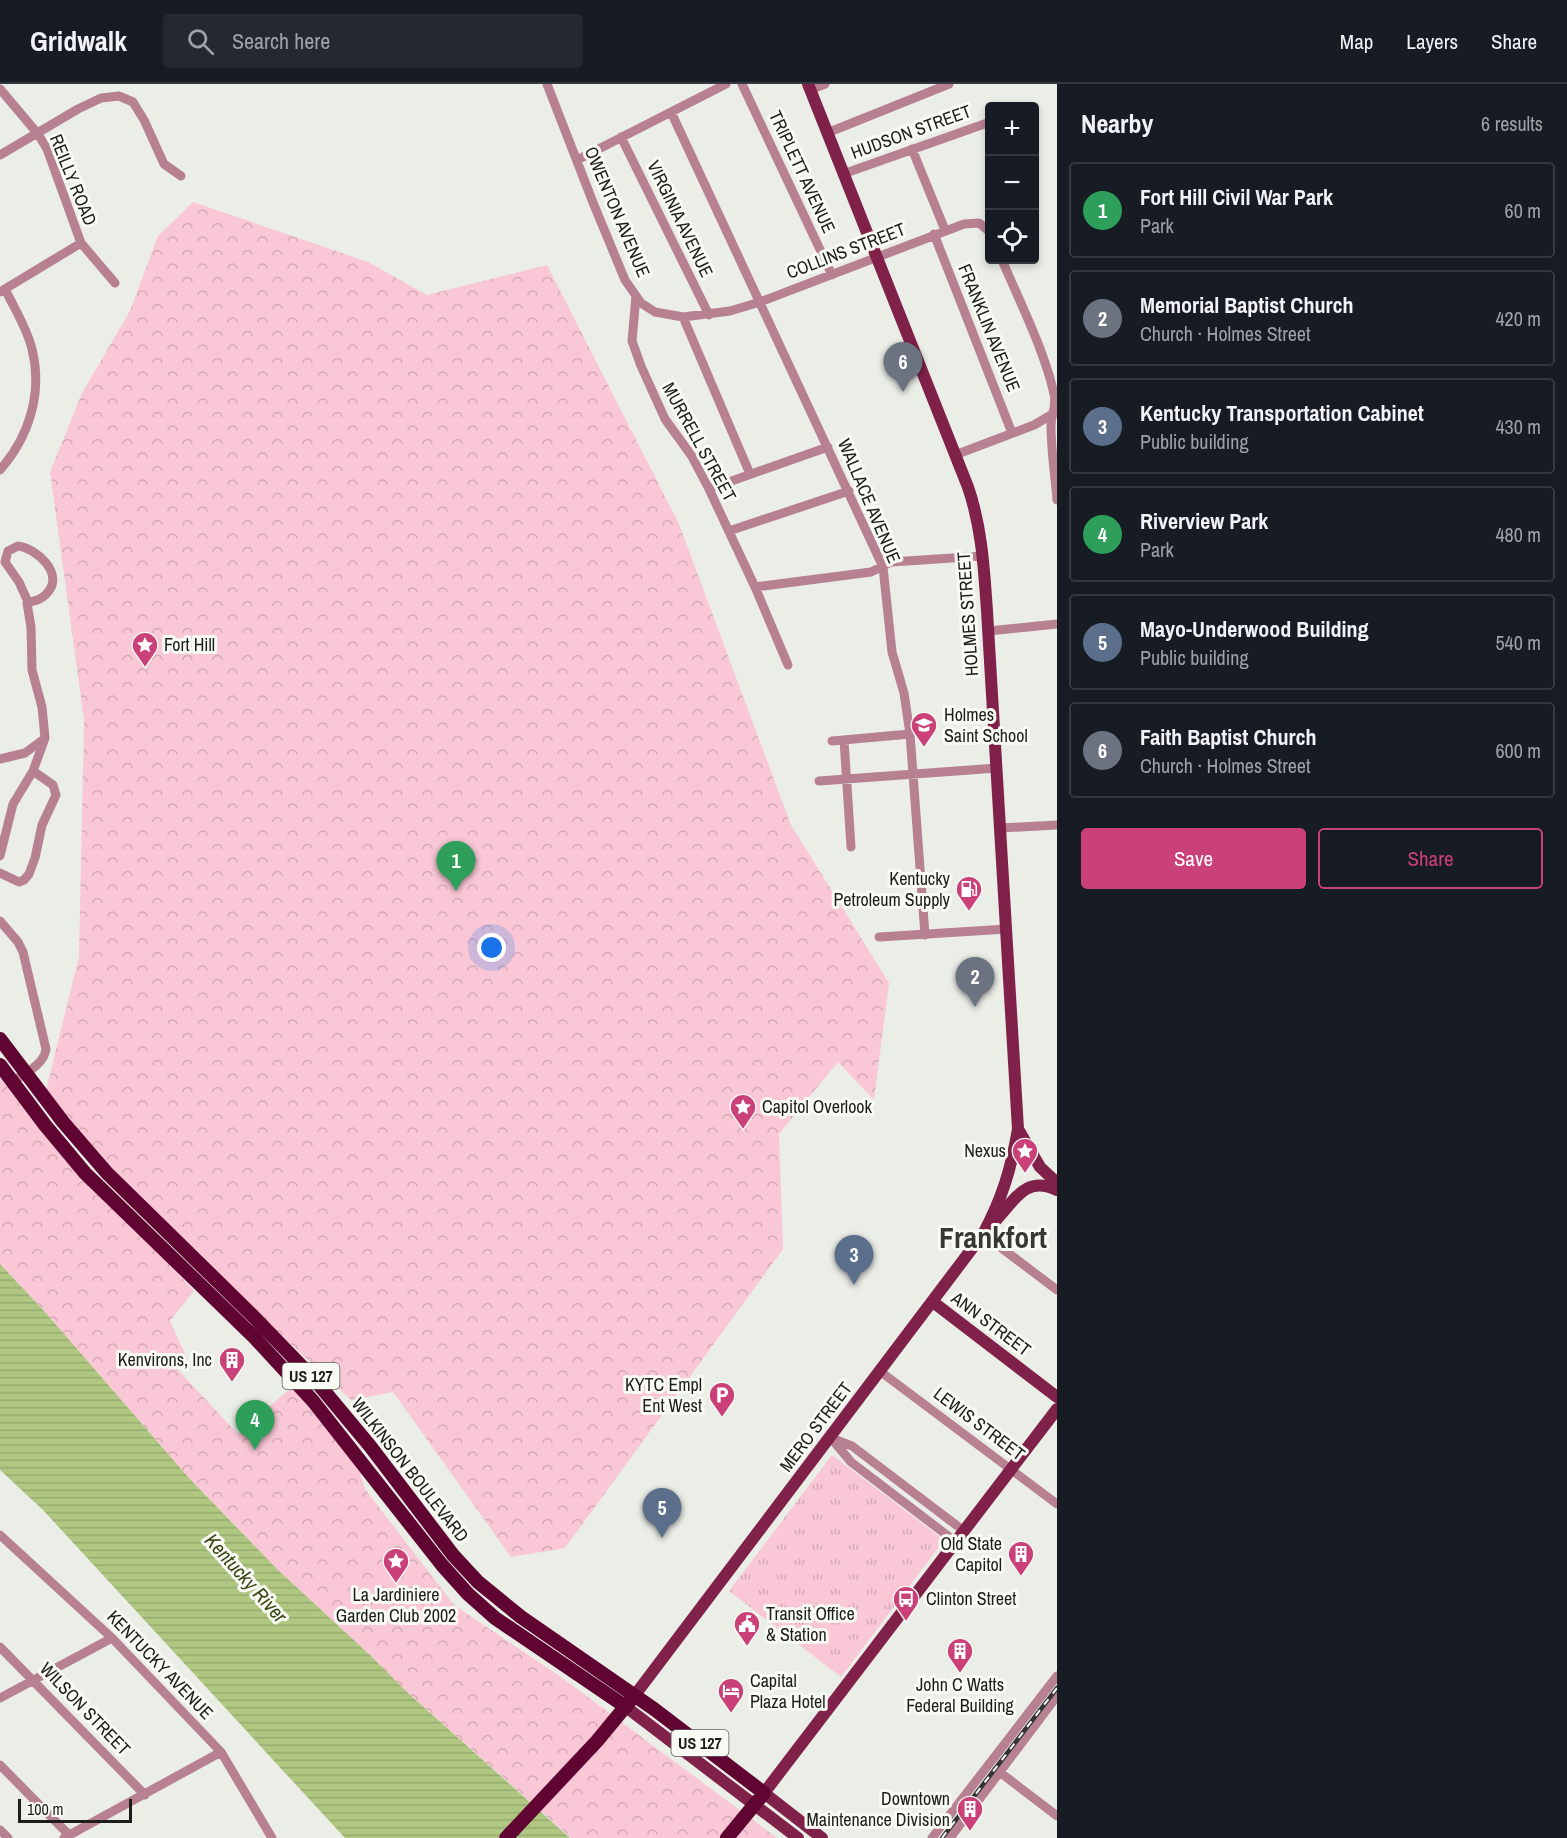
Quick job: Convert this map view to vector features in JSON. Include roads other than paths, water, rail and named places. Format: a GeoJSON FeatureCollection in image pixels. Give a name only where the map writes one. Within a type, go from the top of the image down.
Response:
{"type":"FeatureCollection","features":[{"type":"Feature","properties":{"kind":"highway","name":"WILKINSON BOULEVARD"},"geometry":{"type":"LineString","coordinates":[[0,1039],[77,1139],[107,1173],[315,1380],[370,1446],[453,1555],[478,1582],[521,1617],[635,1695],[764,1793]]}},
{"type":"Feature","properties":{"kind":"highway","name":"WILKINSON BOULEVARD"},"geometry":{"type":"LineString","coordinates":[[0,1065],[85,1173],[269,1353],[313,1401],[442,1565],[468,1594],[495,1618],[626,1707]]}},
{"type":"Feature","properties":{"kind":"highway"},"geometry":{"type":"LineString","coordinates":[[506,1838],[597,1741],[635,1695]]}},
{"type":"Feature","properties":{"kind":"highway"},"geometry":{"type":"LineString","coordinates":[[727,1838],[764,1793]]}},
{"type":"Feature","properties":{"kind":"main road","name":"HOLMES STREET"},"geometry":{"type":"LineString","coordinates":[[809,87],[976,512],[983,556],[1018,1129],[1010,1173]]}},
{"type":"Feature","properties":{"kind":"main road"},"geometry":{"type":"LineString","coordinates":[[1018,1129],[1040,1167],[1057,1183]]}},
{"type":"Feature","properties":{"kind":"main road","name":"MERO STREET"},"geometry":{"type":"LineString","coordinates":[[635,1695],[983,1234],[998,1208],[1010,1173]]}},
{"type":"Feature","properties":{"kind":"main road"},"geometry":{"type":"LineString","coordinates":[[983,1234],[1025,1189],[1040,1185],[1057,1190]]}},
{"type":"Feature","properties":{"kind":"main road","name":"ANN STREET"},"geometry":{"type":"LineString","coordinates":[[933,1302],[1057,1396]]}},
{"type":"Feature","properties":{"kind":"main road"},"geometry":{"type":"LineString","coordinates":[[764,1793],[1057,1409]]}},
{"type":"Feature","properties":{"kind":"main road","name":"WILKINSON BOULEVARD"},"geometry":{"type":"LineString","coordinates":[[626,1707],[798,1838]]}},
{"type":"Feature","properties":{"kind":"main road","name":"WILKINSON BOULEVARD"},"geometry":{"type":"LineString","coordinates":[[764,1793],[822,1838]]}},
{"type":"Feature","properties":{"kind":"street"},"geometry":{"type":"LineString","coordinates":[[577,160],[726,84]]}},
{"type":"Feature","properties":{"kind":"street","name":"TRIPLETT AVENUE"},"geometry":{"type":"LineString","coordinates":[[742,84],[832,275]]}},
{"type":"Feature","properties":{"kind":"street"},"geometry":{"type":"LineString","coordinates":[[809,87],[825,84]]}},
{"type":"Feature","properties":{"kind":"street"},"geometry":{"type":"LineString","coordinates":[[827,133],[949,84]]}},
{"type":"Feature","properties":{"kind":"street","name":"OWENTON AVENUE"},"geometry":{"type":"LineString","coordinates":[[546,85],[621,269],[641,303],[655,312],[683,317],[709,315],[760,302]]}},
{"type":"Feature","properties":{"kind":"street","name":"REILLY ROAD"},"geometry":{"type":"LineString","coordinates":[[0,89],[38,134],[47,149],[81,243],[116,283]]}},
{"type":"Feature","properties":{"kind":"street"},"geometry":{"type":"LineString","coordinates":[[0,155],[78,108],[101,98],[119,96],[133,102],[164,164],[181,176]]}},
{"type":"Feature","properties":{"kind":"street","name":"WALLACE AVENUE"},"geometry":{"type":"LineString","coordinates":[[671,112],[883,567],[892,652],[904,693],[910,734],[925,935]]}},
{"type":"Feature","properties":{"kind":"street","name":"HUDSON STREET"},"geometry":{"type":"LineString","coordinates":[[843,174],[985,124]]}},
{"type":"Feature","properties":{"kind":"street","name":"VIRGINIA AVENUE"},"geometry":{"type":"LineString","coordinates":[[621,137],[709,315]]}},
{"type":"Feature","properties":{"kind":"street"},"geometry":{"type":"LineString","coordinates":[[912,149],[945,230]]}},
{"type":"Feature","properties":{"kind":"street","name":"COLLINS STREET"},"geometry":{"type":"LineString","coordinates":[[760,302],[945,230],[964,224],[979,223],[985,228]]}},
{"type":"Feature","properties":{"kind":"street","name":"FRANKLIN AVENUE"},"geometry":{"type":"LineString","coordinates":[[934,234],[1012,433]]}},
{"type":"Feature","properties":{"kind":"street"},"geometry":{"type":"LineString","coordinates":[[0,470],[21,442],[30,423],[36,374],[32,349],[26,333],[2,291],[81,243]]}},
{"type":"Feature","properties":{"kind":"street"},"geometry":{"type":"LineString","coordinates":[[1004,264],[1051,382],[1055,405],[1051,415],[1057,500]]}},
{"type":"Feature","properties":{"kind":"street","name":"MURRELL STREET"},"geometry":{"type":"LineString","coordinates":[[636,296],[632,333],[634,350],[665,419],[691,454],[709,489],[755,587],[788,665]]}},
{"type":"Feature","properties":{"kind":"street"},"geometry":{"type":"LineString","coordinates":[[683,317],[750,474]]}},
{"type":"Feature","properties":{"kind":"street"},"geometry":{"type":"LineString","coordinates":[[955,455],[1051,415]]}},
{"type":"Feature","properties":{"kind":"street"},"geometry":{"type":"LineString","coordinates":[[709,489],[828,447]]}},
{"type":"Feature","properties":{"kind":"street"},"geometry":{"type":"LineString","coordinates":[[729,531],[849,491]]}},
{"type":"Feature","properties":{"kind":"street"},"geometry":{"type":"LineString","coordinates":[[0,856],[13,804],[33,771],[45,738],[42,707],[32,670],[31,627],[27,603],[19,582],[5,559],[8,551],[14,547],[21,546],[35,553],[49,568],[53,579],[49,591],[42,598],[27,603]]}},
{"type":"Feature","properties":{"kind":"street"},"geometry":{"type":"LineString","coordinates":[[755,587],[871,572],[891,562],[983,556]]}},
{"type":"Feature","properties":{"kind":"street"},"geometry":{"type":"LineString","coordinates":[[988,631],[1057,624]]}},
{"type":"Feature","properties":{"kind":"street"},"geometry":{"type":"LineString","coordinates":[[832,741],[910,734]]}},
{"type":"Feature","properties":{"kind":"street"},"geometry":{"type":"LineString","coordinates":[[0,759],[20,754],[45,738]]}},
{"type":"Feature","properties":{"kind":"street"},"geometry":{"type":"LineString","coordinates":[[844,740],[851,848]]}},
{"type":"Feature","properties":{"kind":"street"},"geometry":{"type":"LineString","coordinates":[[30,749],[38,758]]}},
{"type":"Feature","properties":{"kind":"street"},"geometry":{"type":"LineString","coordinates":[[819,781],[997,768]]}},
{"type":"Feature","properties":{"kind":"street"},"geometry":{"type":"LineString","coordinates":[[0,873],[19,882],[27,877],[35,858],[44,820],[55,798],[53,785],[33,771]]}},
{"type":"Feature","properties":{"kind":"street"},"geometry":{"type":"LineString","coordinates":[[1001,828],[1057,825]]}},
{"type":"Feature","properties":{"kind":"street"},"geometry":{"type":"LineString","coordinates":[[0,921],[18,942],[23,952],[46,1044],[45,1057],[12,1082]]}},
{"type":"Feature","properties":{"kind":"street"},"geometry":{"type":"LineString","coordinates":[[879,937],[1007,929]]}},
{"type":"Feature","properties":{"kind":"street"},"geometry":{"type":"LineString","coordinates":[[983,1234],[1057,1290]]}},
{"type":"Feature","properties":{"kind":"street","name":"LEWIS STREET"},"geometry":{"type":"LineString","coordinates":[[881,1372],[1057,1504]]}},
{"type":"Feature","properties":{"kind":"street"},"geometry":{"type":"LineString","coordinates":[[831,1438],[852,1446],[964,1531]]}},
{"type":"Feature","properties":{"kind":"street"},"geometry":{"type":"LineString","coordinates":[[831,1438],[845,1456],[858,1467],[956,1542]]}},
{"type":"Feature","properties":{"kind":"street","name":"KENTUCKY AVENUE"},"geometry":{"type":"LineString","coordinates":[[0,1535],[112,1638],[221,1752],[272,1838]]}},
{"type":"Feature","properties":{"kind":"street"},"geometry":{"type":"LineString","coordinates":[[0,1698],[112,1638]]}},
{"type":"Feature","properties":{"kind":"street","name":"WILSON STREET"},"geometry":{"type":"LineString","coordinates":[[0,1647],[145,1795]]}},
{"type":"Feature","properties":{"kind":"street"},"geometry":{"type":"LineString","coordinates":[[932,1838],[1057,1676]]}},
{"type":"Feature","properties":{"kind":"street"},"geometry":{"type":"LineString","coordinates":[[950,1838],[1057,1696]]}},
{"type":"Feature","properties":{"kind":"street"},"geometry":{"type":"LineString","coordinates":[[1040,1699],[1050,1706]]}},
{"type":"Feature","properties":{"kind":"street"},"geometry":{"type":"LineString","coordinates":[[0,1765],[66,1836],[221,1752]]}},
{"type":"Feature","properties":{"kind":"street"},"geometry":{"type":"LineString","coordinates":[[989,1764],[1057,1816]]}},
{"type":"Feature","properties":{"kind":"street"},"geometry":{"type":"LineString","coordinates":[[0,1830],[8,1838]]}},
{"type":"Feature","properties":{"kind":"water","name":"Kentucky River"},"geometry":{"type":"Polygon","coordinates":[[[0,1264],[45,1312],[188,1477],[278,1570],[408,1693],[570,1838],[345,1838],[43,1510],[0,1470],[0,1264]]]}},
{"type":"Feature","properties":{"kind":"railway"},"geometry":{"type":"LineString","coordinates":[[942,1838],[1057,1688]]}},
{"type":"Feature","properties":{"kind":"place","name":"Faith Baptist Church"},"geometry":{"type":"Point","coordinates":[903,392]}},
{"type":"Feature","properties":{"kind":"place","name":"Fort Hill"},"geometry":{"type":"Point","coordinates":[145,668]}},
{"type":"Feature","properties":{"kind":"place","name":"Holmes Saint School"},"geometry":{"type":"Point","coordinates":[924,748]}},
{"type":"Feature","properties":{"kind":"place","name":"Fort Hill Civil War Park"},"geometry":{"type":"Point","coordinates":[456,891]}},
{"type":"Feature","properties":{"kind":"place","name":"Kentucky Petroleum Supply"},"geometry":{"type":"Point","coordinates":[969,912]}},
{"type":"Feature","properties":{"kind":"place","name":"Memorial Baptist Church"},"geometry":{"type":"Point","coordinates":[975,1007]}},
{"type":"Feature","properties":{"kind":"place","name":"Capitol Overlook"},"geometry":{"type":"Point","coordinates":[743,1130]}},
{"type":"Feature","properties":{"kind":"place","name":"Nexus"},"geometry":{"type":"Point","coordinates":[1025,1174]}},
{"type":"Feature","properties":{"kind":"place","name":"Kentucky Transportation Cabinet"},"geometry":{"type":"Point","coordinates":[854,1285]}},
{"type":"Feature","properties":{"kind":"place","name":"Kenvirons, Inc"},"geometry":{"type":"Point","coordinates":[232,1383]}},
{"type":"Feature","properties":{"kind":"place","name":"KYTC Empl Ent West"},"geometry":{"type":"Point","coordinates":[722,1418]}},
{"type":"Feature","properties":{"kind":"place","name":"Riverview Park"},"geometry":{"type":"Point","coordinates":[255,1450]}},
{"type":"Feature","properties":{"kind":"place","name":"Mayo-Underwood Building"},"geometry":{"type":"Point","coordinates":[662,1538]}},
{"type":"Feature","properties":{"kind":"place","name":"Old State Capitol"},"geometry":{"type":"Point","coordinates":[1021,1577]}},
{"type":"Feature","properties":{"kind":"place","name":"La Jardiniere Garden Club 2002"},"geometry":{"type":"Point","coordinates":[396,1584]}},
{"type":"Feature","properties":{"kind":"place","name":"Clinton Street"},"geometry":{"type":"Point","coordinates":[906,1622]}},
{"type":"Feature","properties":{"kind":"place","name":"Transit Office & Station"},"geometry":{"type":"Point","coordinates":[747,1647]}},
{"type":"Feature","properties":{"kind":"place","name":"John C Watts Federal Building"},"geometry":{"type":"Point","coordinates":[960,1674]}},
{"type":"Feature","properties":{"kind":"place","name":"Capital Plaza Hotel"},"geometry":{"type":"Point","coordinates":[731,1714]}},
{"type":"Feature","properties":{"kind":"place","name":"Downtown Maintenance Division"},"geometry":{"type":"Point","coordinates":[970,1832]}},
{"type":"Feature","properties":{"kind":"district","name":"Frankfort"},"geometry":{"type":"Point","coordinates":[993,1238]}}]}
